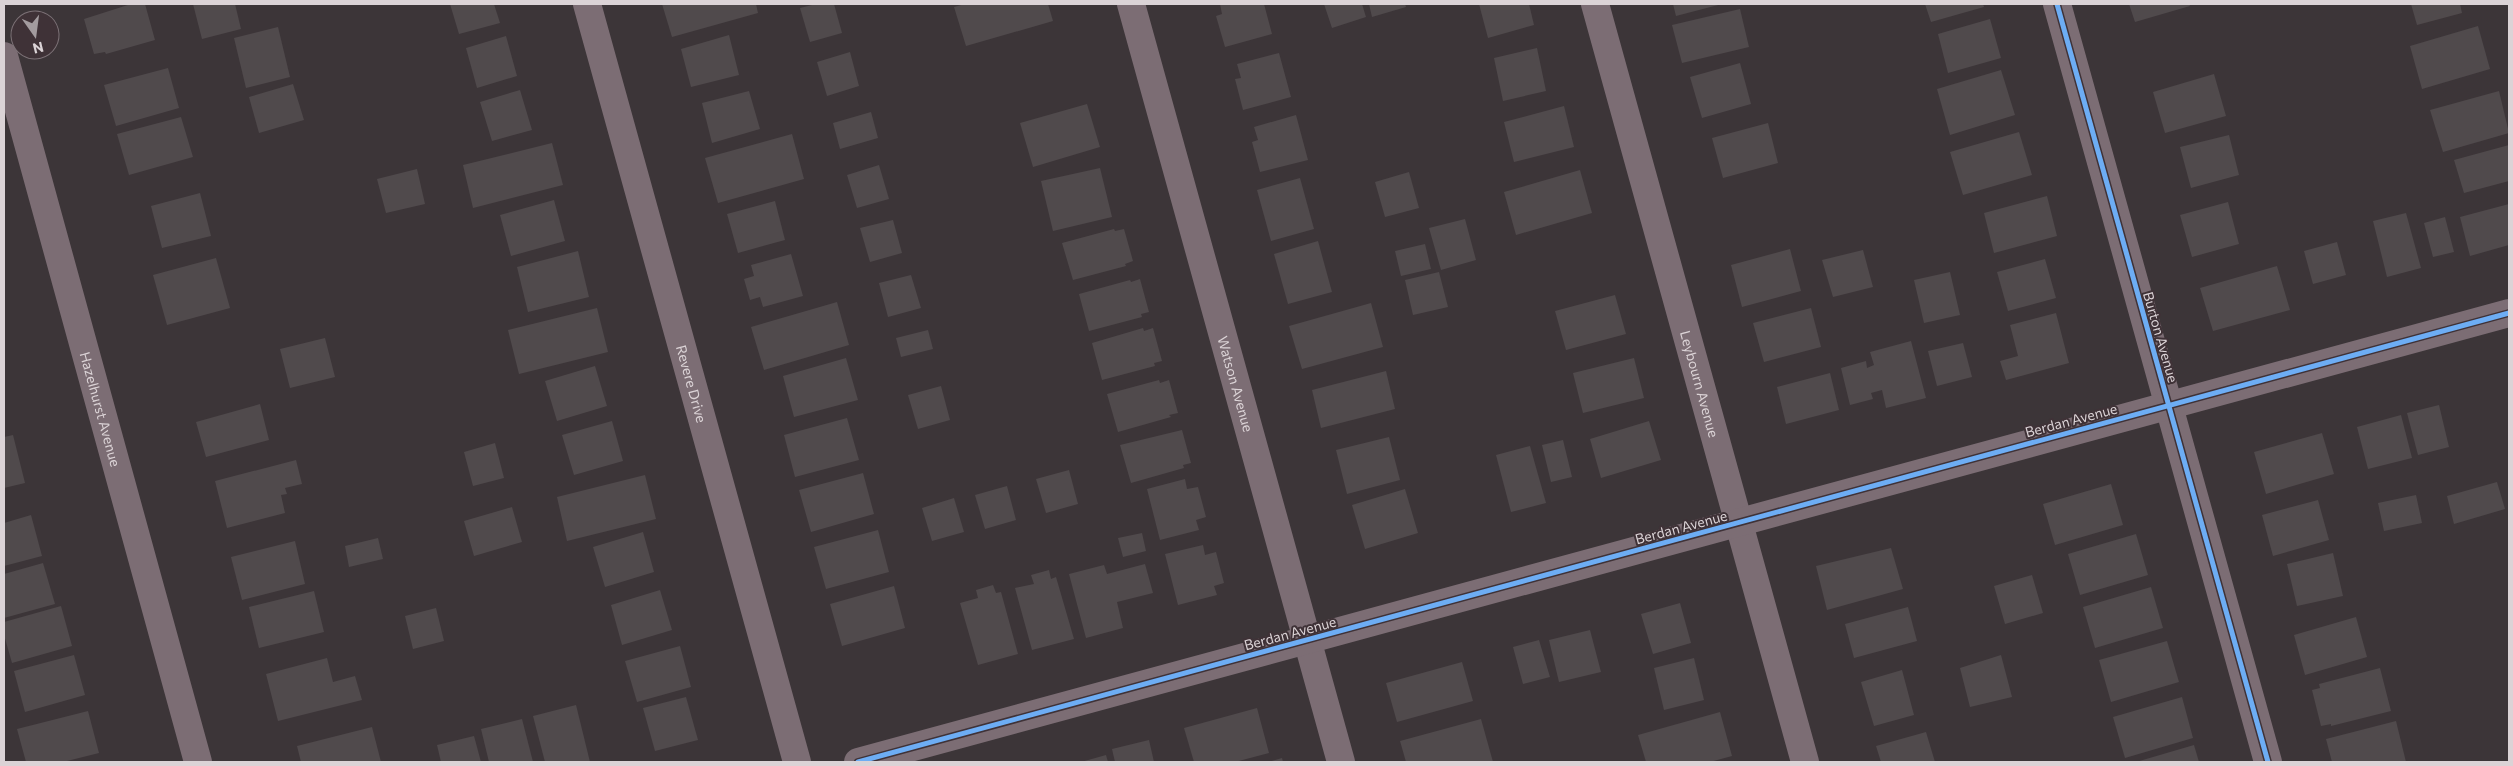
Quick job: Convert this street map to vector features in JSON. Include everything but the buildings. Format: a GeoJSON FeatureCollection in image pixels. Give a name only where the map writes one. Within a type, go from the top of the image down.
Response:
{"type":"FeatureCollection","features":[{"type":"Feature","properties":{"kind":"street","name":"Revere Drive"},"geometry":{"type":"LineString","coordinates":[[587,4],[797,762]]}},
{"type":"Feature","properties":{"kind":"street","name":"Watson Avenue"},"geometry":{"type":"LineString","coordinates":[[1131,4],[1341,762]]}},
{"type":"Feature","properties":{"kind":"street","name":"Leybourn Avenue"},"geometry":{"type":"LineString","coordinates":[[1595,4],[1805,762]]}},
{"type":"Feature","properties":{"kind":"street","name":"Burton Avenue"},"geometry":{"type":"LineString","coordinates":[[2057,4],[2268,762]]}},
{"type":"Feature","properties":{"kind":"street","name":"Hazelhurst Avenue"},"geometry":{"type":"LineString","coordinates":[[4,56],[198,762]]}},
{"type":"Feature","properties":{"kind":"street","name":"Berdan Avenue"},"geometry":{"type":"LineString","coordinates":[[858,762],[2509,313]]}},
{"type":"Feature","properties":{"kind":"cycle path"},"geometry":{"type":"LineString","coordinates":[[2057,4],[2268,762]]}},
{"type":"Feature","properties":{"kind":"cycle path"},"geometry":{"type":"LineString","coordinates":[[858,762],[2509,313]]}}]}
